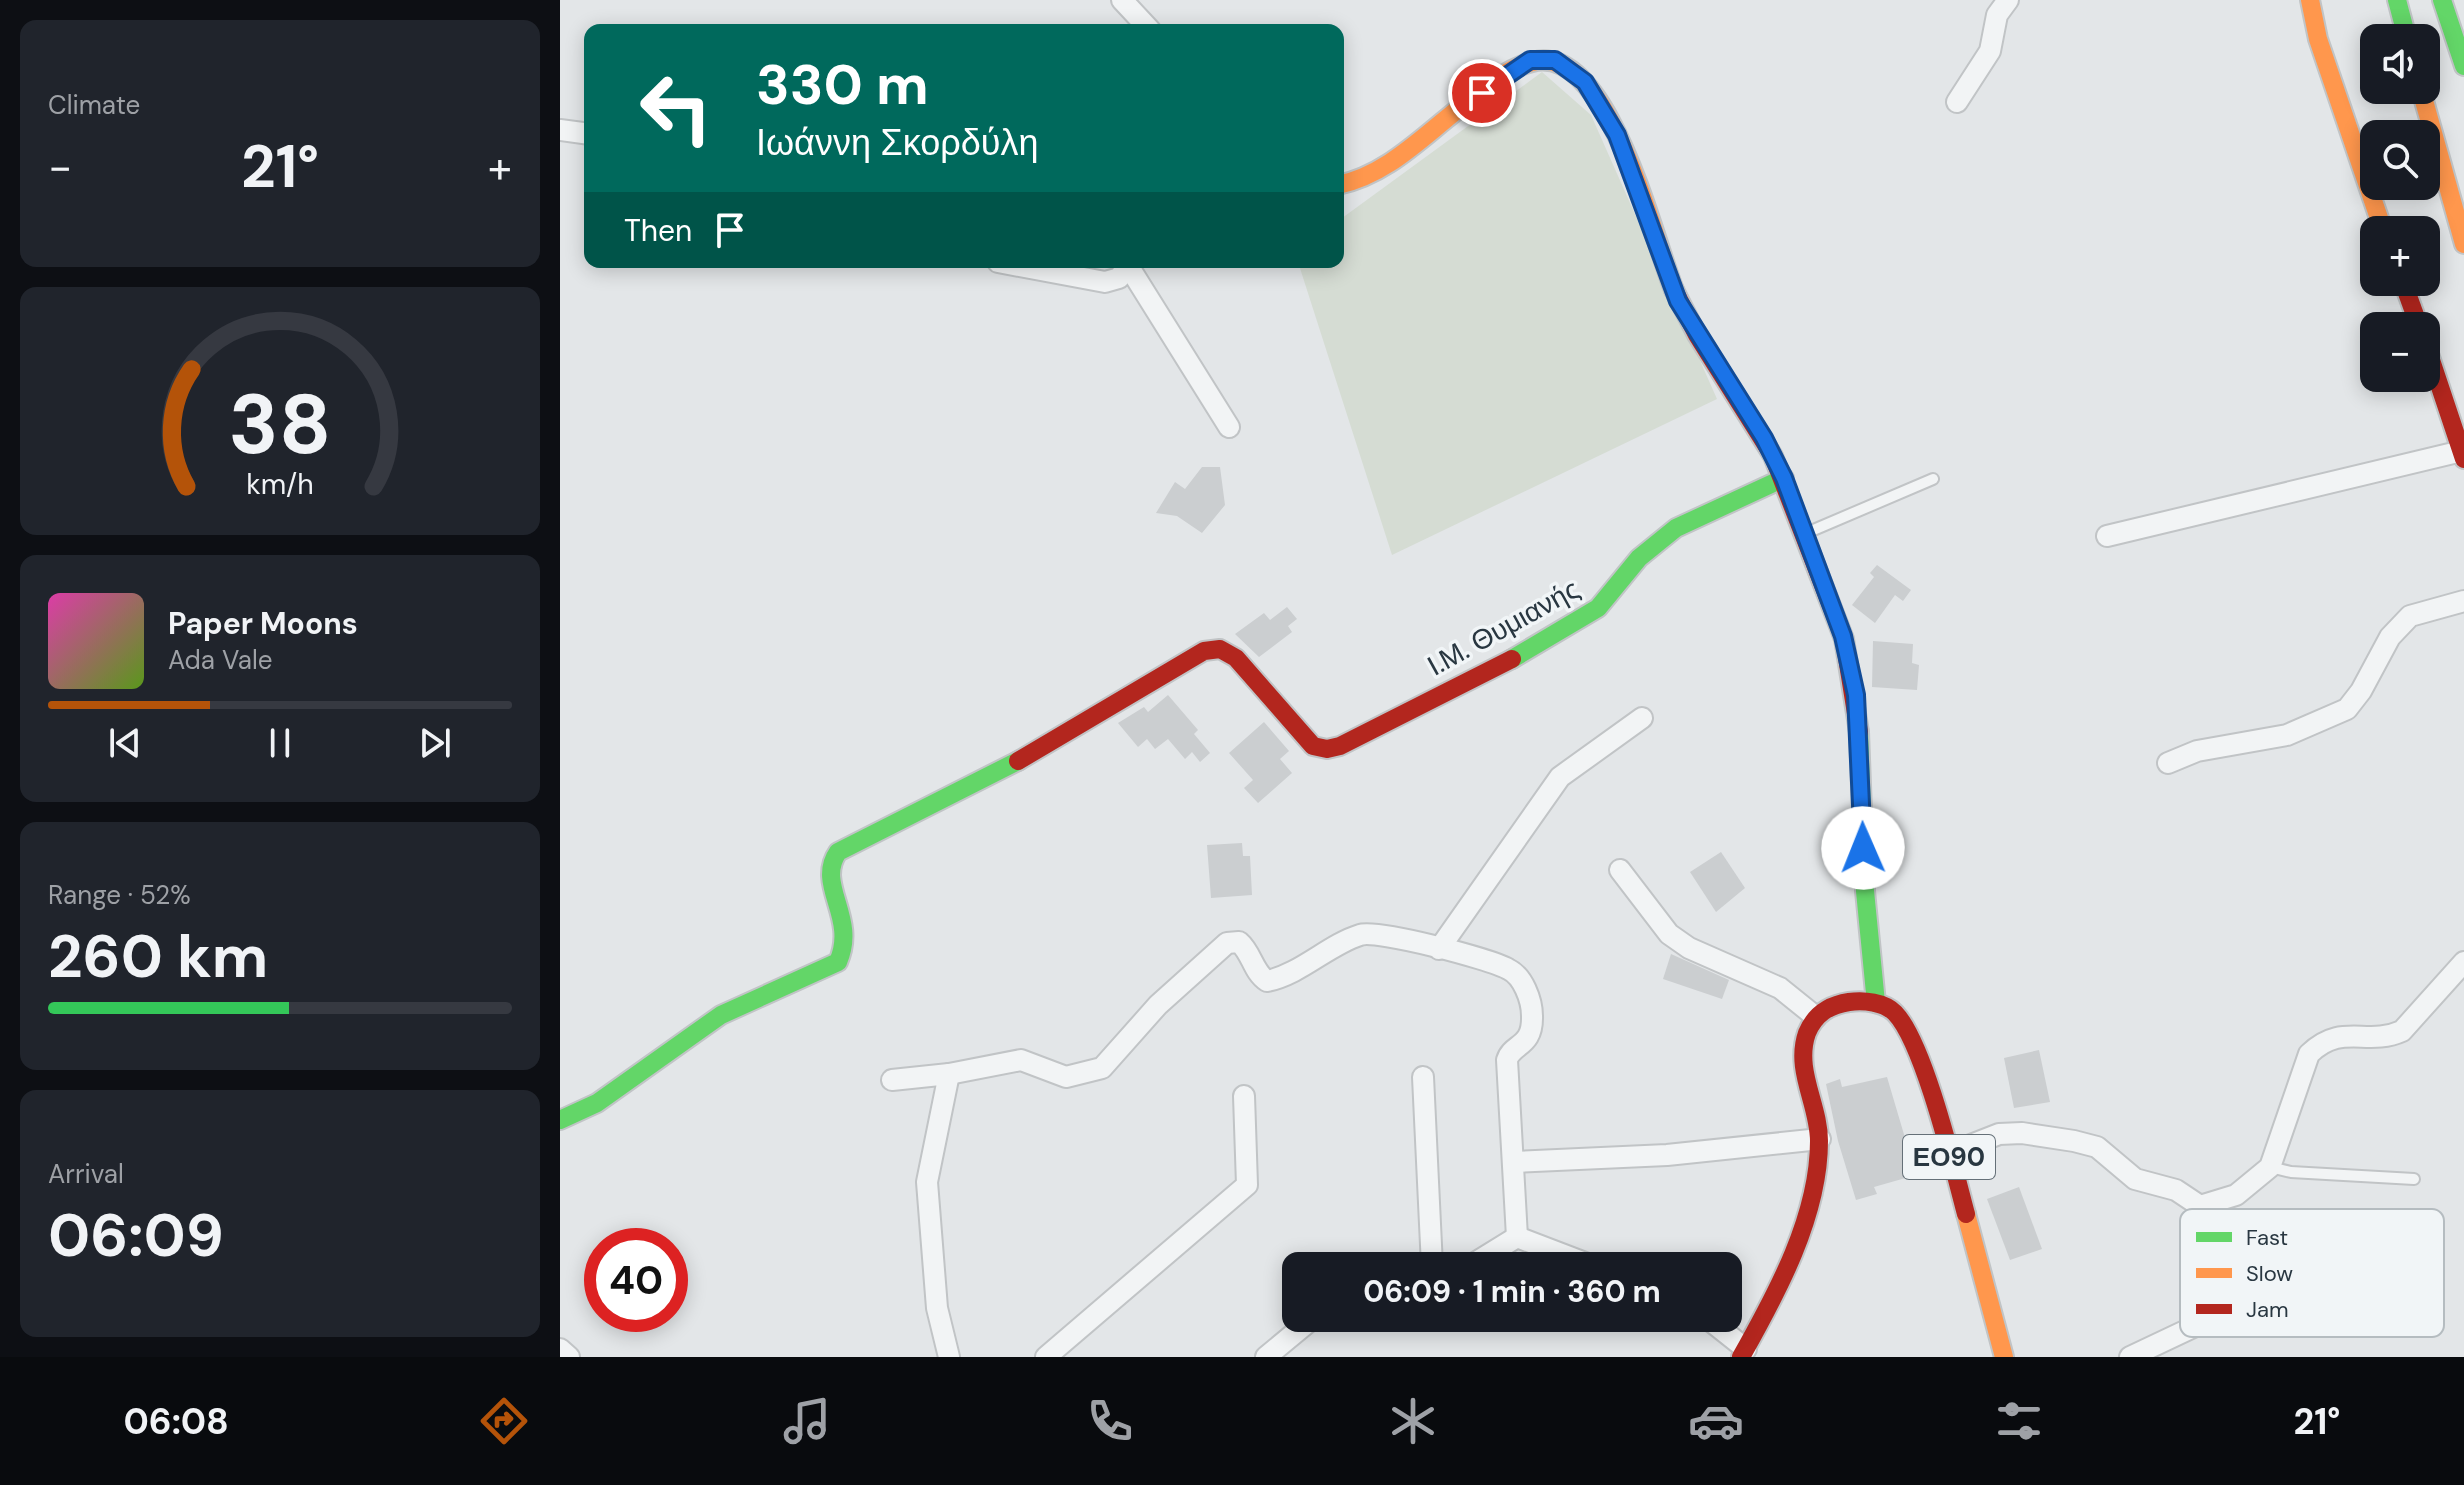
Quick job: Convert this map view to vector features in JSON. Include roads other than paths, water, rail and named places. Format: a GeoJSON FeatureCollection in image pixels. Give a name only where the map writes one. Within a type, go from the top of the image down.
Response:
{"type":"FeatureCollection","features":[{"type":"Feature","properties":{"kind":"main road"},"geometry":{"type":"LineString","coordinates":[[2310,0],[2318,39],[2378,216]]}},
{"type":"Feature","properties":{"kind":"main road"},"geometry":{"type":"LineString","coordinates":[[2397,0],[2403,24]]}},
{"type":"Feature","properties":{"kind":"main road"},"geometry":{"type":"LineString","coordinates":[[2442,0],[2464,66]]}},
{"type":"Feature","properties":{"kind":"main road"},"geometry":{"type":"LineString","coordinates":[[1344,184],[1365,181],[1458,109],[1530,60],[1555,60],[1576,72],[1608,117],[1626,153],[1678,301],[1764,438],[1784,478],[1843,636],[1856,695],[1864,879],[1876,1003],[1862,1000],[1830,1005],[1816,1017],[1802,1056],[1820,1139],[1807,1221],[1744,1353]]}},
{"type":"Feature","properties":{"kind":"main road"},"geometry":{"type":"LineString","coordinates":[[2425,104],[2464,244]]}},
{"type":"Feature","properties":{"kind":"main road"},"geometry":{"type":"LineString","coordinates":[[2440,387],[2463,455]]}},
{"type":"Feature","properties":{"kind":"main road","name":"Ι.Μ. Θυμιανής"},"geometry":{"type":"LineString","coordinates":[[560,1120],[597,1103],[721,1015],[838,962],[848,939],[847,922],[826,871],[830,859],[838,852],[1024,758],[1184,661],[1204,651],[1220,649],[1236,658],[1313,746],[1327,749],[1340,746],[1533,646],[1601,606],[1642,555],[1667,532],[1695,516],[1784,478]]}},
{"type":"Feature","properties":{"kind":"main road","name":"ΕΟ90"},"geometry":{"type":"LineString","coordinates":[[1876,1003],[1895,1014],[1909,1031],[1948,1154],[2004,1357]]}},
{"type":"Feature","properties":{"kind":"street"},"geometry":{"type":"LineString","coordinates":[[1122,0],[1144,24]]}},
{"type":"Feature","properties":{"kind":"street"},"geometry":{"type":"LineString","coordinates":[[1957,102],[1990,51],[1997,15],[2008,0]]}},
{"type":"Feature","properties":{"kind":"street"},"geometry":{"type":"LineString","coordinates":[[560,130],[584,133]]}},
{"type":"Feature","properties":{"kind":"street"},"geometry":{"type":"LineString","coordinates":[[1030,268],[1105,282],[1119,278],[1127,268]]}},
{"type":"Feature","properties":{"kind":"street"},"geometry":{"type":"LineString","coordinates":[[1132,268],[1229,427]]}},
{"type":"Feature","properties":{"kind":"street"},"geometry":{"type":"LineString","coordinates":[[2107,536],[2463,455]]}},
{"type":"Feature","properties":{"kind":"street"},"geometry":{"type":"LineString","coordinates":[[2168,763],[2197,751],[2287,735],[2347,709],[2361,691],[2390,637],[2410,616],[2464,601]]}},
{"type":"Feature","properties":{"kind":"street"},"geometry":{"type":"LineString","coordinates":[[1439,949],[1560,777],[1642,718]]}},
{"type":"Feature","properties":{"kind":"street"},"geometry":{"type":"LineString","coordinates":[[1620,870],[1669,934],[1689,948],[1780,988],[1816,1017]]}},
{"type":"Feature","properties":{"kind":"street"},"geometry":{"type":"LineString","coordinates":[[892,1080],[949,1074],[1021,1060],[1066,1077],[1102,1068],[1158,1005],[1227,943],[1239,942],[1246,948],[1261,978],[1267,981],[1359,935],[1381,935],[1439,949],[1510,969],[1529,996],[1532,1029],[1524,1045],[1512,1051],[1507,1060],[1517,1237]]}},
{"type":"Feature","properties":{"kind":"street"},"geometry":{"type":"LineString","coordinates":[[1948,1154],[1999,1134],[2022,1133],[2097,1147],[2135,1179],[2176,1190],[2200,1206],[2236,1195],[2270,1167],[2309,1054],[2322,1041],[2339,1035],[2389,1037],[2402,1031],[2464,962]]}},
{"type":"Feature","properties":{"kind":"street"},"geometry":{"type":"LineString","coordinates":[[949,1074],[927,1182],[937,1308],[949,1357]]}},
{"type":"Feature","properties":{"kind":"street"},"geometry":{"type":"LineString","coordinates":[[1423,1077],[1431,1252]]}},
{"type":"Feature","properties":{"kind":"street"},"geometry":{"type":"LineString","coordinates":[[1046,1357],[1247,1185],[1244,1096]]}},
{"type":"Feature","properties":{"kind":"street"},"geometry":{"type":"LineString","coordinates":[[1513,1162],[1667,1155],[1820,1139]]}},
{"type":"Feature","properties":{"kind":"street"},"geometry":{"type":"LineString","coordinates":[[1493,1252],[1517,1237]]}},
{"type":"Feature","properties":{"kind":"street"},"geometry":{"type":"LineString","coordinates":[[1517,1237],[1556,1252]]}},
{"type":"Feature","properties":{"kind":"street"},"geometry":{"type":"LineString","coordinates":[[1266,1357],[1296,1332]]}},
{"type":"Feature","properties":{"kind":"street"},"geometry":{"type":"LineString","coordinates":[[1722,1332],[1744,1353]]}},
{"type":"Feature","properties":{"kind":"street"},"geometry":{"type":"LineString","coordinates":[[2130,1357],[2180,1333]]}},
{"type":"Feature","properties":{"kind":"street"},"geometry":{"type":"LineString","coordinates":[[560,1349],[569,1357]]}},
{"type":"Feature","properties":{"kind":"lane"},"geometry":{"type":"LineString","coordinates":[[1803,535],[1933,479]]}},
{"type":"Feature","properties":{"kind":"lane"},"geometry":{"type":"LineString","coordinates":[[2270,1167],[2291,1172],[2414,1179]]}}]}
